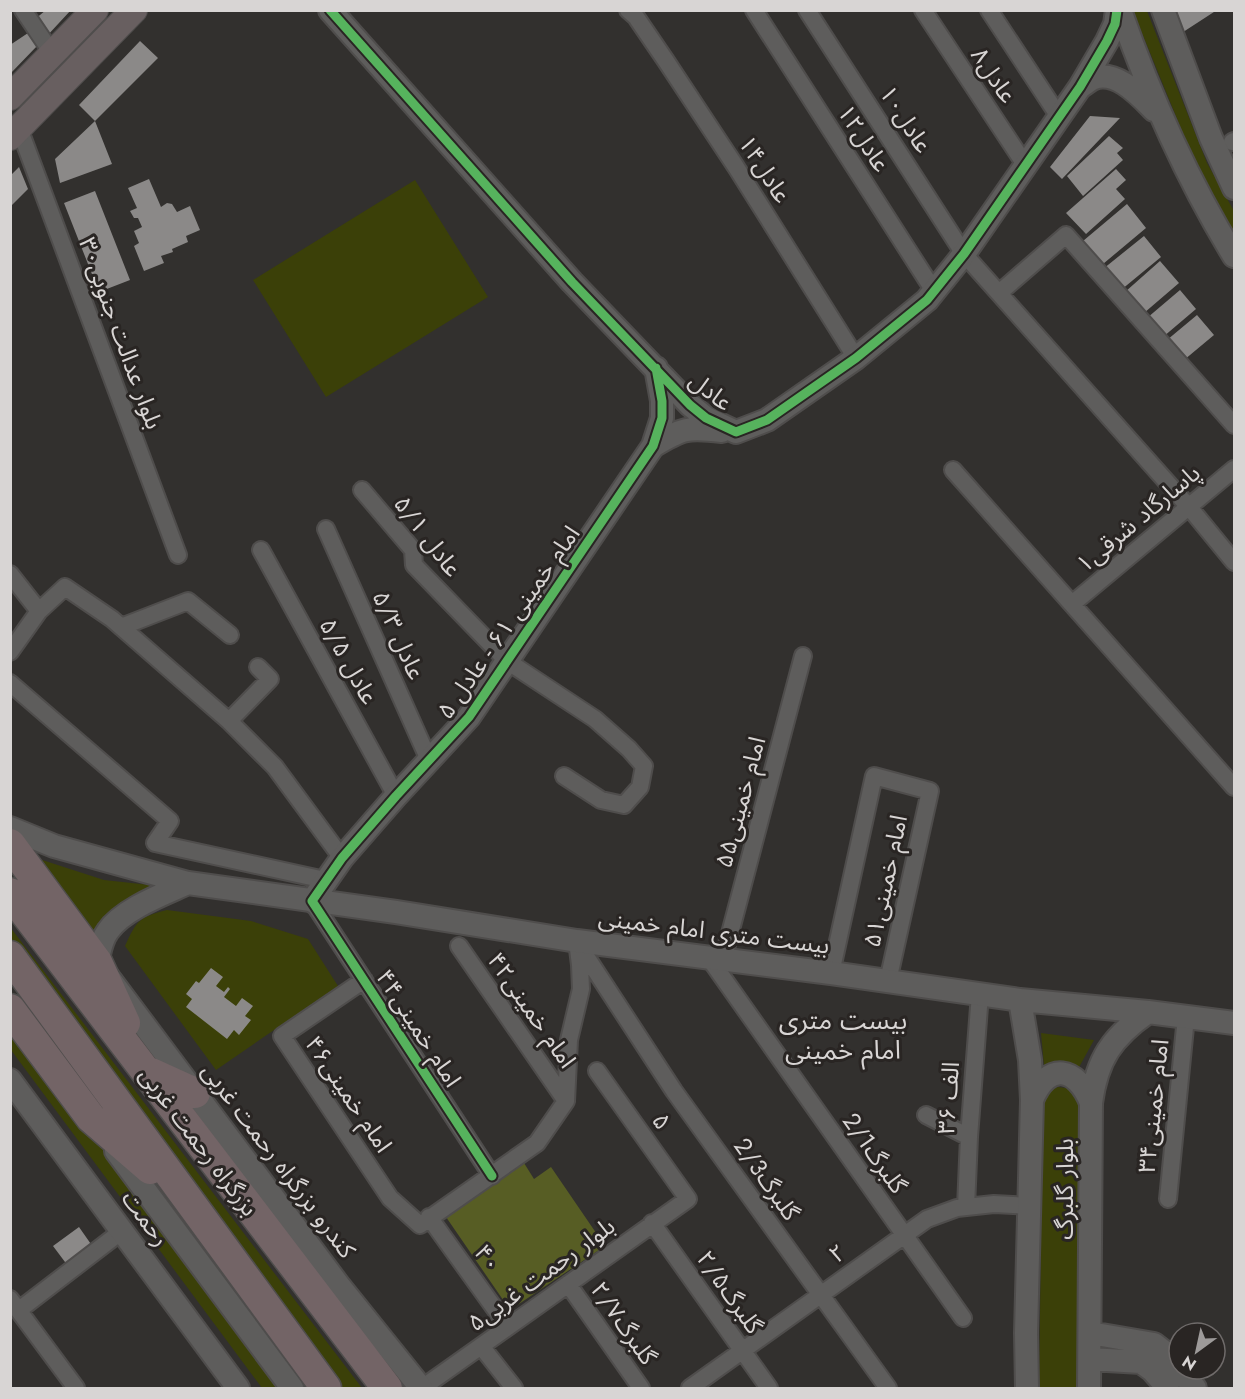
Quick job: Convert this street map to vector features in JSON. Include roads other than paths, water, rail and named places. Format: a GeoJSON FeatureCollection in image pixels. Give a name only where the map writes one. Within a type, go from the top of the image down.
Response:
{"type":"FeatureCollection","features":[{"type":"Feature","properties":{"kind":"highway"},"geometry":{"type":"LineString","coordinates":[[10,844],[98,962],[147,1071],[195,1093]]}},
{"type":"Feature","properties":{"kind":"highway","name":"بزرگراه رحمت غربی"},"geometry":{"type":"LineString","coordinates":[[10,893],[387,1389]]}},
{"type":"Feature","properties":{"kind":"highway","name":"بزرگراه رحمت غربی"},"geometry":{"type":"LineString","coordinates":[[10,956],[326,1389]]}},
{"type":"Feature","properties":{"kind":"highway"},"geometry":{"type":"LineString","coordinates":[[10,1009],[91,1118],[190,1204]]}},
{"type":"Feature","properties":{"kind":"main road"},"geometry":{"type":"LineString","coordinates":[[15,133],[134,10]]}},
{"type":"Feature","properties":{"kind":"main road"},"geometry":{"type":"LineString","coordinates":[[12,91],[93,11]]}},
{"type":"Feature","properties":{"kind":"street"},"geometry":{"type":"LineString","coordinates":[[23,10],[52,53]]}},
{"type":"Feature","properties":{"kind":"street","name":"عادل"},"geometry":{"type":"LineString","coordinates":[[330,10],[572,282],[690,405],[706,418],[736,432],[767,420],[856,358],[927,300],[964,254],[1060,118],[1107,41],[1115,24],[1118,10]]}},
{"type":"Feature","properties":{"kind":"street","name":"عادل۱۴"},"geometry":{"type":"LineString","coordinates":[[628,10],[636,17],[736,167],[856,358]]}},
{"type":"Feature","properties":{"kind":"street","name":"عادل۱۲"},"geometry":{"type":"LineString","coordinates":[[754,10],[934,291]]}},
{"type":"Feature","properties":{"kind":"street","name":"عادل۱۰"},"geometry":{"type":"LineString","coordinates":[[807,10],[964,254],[1189,507],[1234,562]]}},
{"type":"Feature","properties":{"kind":"street","name":"۸عادل"},"geometry":{"type":"LineString","coordinates":[[922,10],[1026,166]]}},
{"type":"Feature","properties":{"kind":"street"},"geometry":{"type":"LineString","coordinates":[[989,10],[1060,118]]}},
{"type":"Feature","properties":{"kind":"street"},"geometry":{"type":"LineString","coordinates":[[1118,10],[1161,117],[1197,190],[1234,256]]}},
{"type":"Feature","properties":{"kind":"street"},"geometry":{"type":"LineString","coordinates":[[1163,10],[1212,138],[1234,188]]}},
{"type":"Feature","properties":{"kind":"street"},"geometry":{"type":"LineString","coordinates":[[1080,87],[1094,78],[1110,77],[1138,94],[1161,117]]}},
{"type":"Feature","properties":{"kind":"street","name":"بلوار عدالت جنوبی۳۰"},"geometry":{"type":"LineString","coordinates":[[15,133],[178,555]]}},
{"type":"Feature","properties":{"kind":"street"},"geometry":{"type":"LineString","coordinates":[[999,293],[1066,235],[1234,425]]}},
{"type":"Feature","properties":{"kind":"street","name":"امام خمینی ۶۱ - عادل ۵"},"geometry":{"type":"LineString","coordinates":[[312,901],[342,858],[469,717],[653,446],[662,418],[662,401],[656,368]]}},
{"type":"Feature","properties":{"kind":"street","name":"امام خمینی ۶۱ - عادل ۵"},"geometry":{"type":"LineString","coordinates":[[653,446],[677,431],[697,428],[736,432]]}},
{"type":"Feature","properties":{"kind":"street","name":"پاسارگاد شرقی۱"},"geometry":{"type":"LineString","coordinates":[[1072,604],[1234,469]]}},
{"type":"Feature","properties":{"kind":"street"},"geometry":{"type":"LineString","coordinates":[[953,470],[1234,787]]}},
{"type":"Feature","properties":{"kind":"street","name":"عادل ۵/۱"},"geometry":{"type":"LineString","coordinates":[[362,490],[413,550],[414,565],[507,661],[595,719],[629,749],[644,766],[640,787],[624,805],[601,800],[564,777]]}},
{"type":"Feature","properties":{"kind":"street","name":"عادل ۵/۳"},"geometry":{"type":"LineString","coordinates":[[326,529],[429,760]]}},
{"type":"Feature","properties":{"kind":"street","name":"عادل ۵/۵"},"geometry":{"type":"LineString","coordinates":[[261,550],[396,796]]}},
{"type":"Feature","properties":{"kind":"street"},"geometry":{"type":"LineString","coordinates":[[10,574],[39,611]]}},
{"type":"Feature","properties":{"kind":"street"},"geometry":{"type":"LineString","coordinates":[[10,652],[39,611],[65,587],[122,627],[229,722],[275,767],[342,858]]}},
{"type":"Feature","properties":{"kind":"street"},"geometry":{"type":"LineString","coordinates":[[122,627],[188,600],[230,635]]}},
{"type":"Feature","properties":{"kind":"street","name":"امام خمینی۵۵"},"geometry":{"type":"LineString","coordinates":[[716,959],[803,656]]}},
{"type":"Feature","properties":{"kind":"street"},"geometry":{"type":"LineString","coordinates":[[229,722],[270,680],[258,667]]}},
{"type":"Feature","properties":{"kind":"street"},"geometry":{"type":"LineString","coordinates":[[10,683],[170,821],[155,843],[325,880]]}},
{"type":"Feature","properties":{"kind":"street","name":"امام خمینی۵۱"},"geometry":{"type":"LineString","coordinates":[[831,973],[874,776],[930,790],[888,981]]}},
{"type":"Feature","properties":{"kind":"street","name":"بیست متری امام خمینی"},"geometry":{"type":"LineString","coordinates":[[10,828],[54,846],[188,883],[396,912],[577,941],[831,973],[1020,1000],[1234,1023]]}},
{"type":"Feature","properties":{"kind":"street"},"geometry":{"type":"LineString","coordinates":[[98,962],[102,941],[108,930],[143,905],[188,883]]}},
{"type":"Feature","properties":{"kind":"street","name":"۴۴امام خمینی"},"geometry":{"type":"LineString","coordinates":[[312,901],[492,1176]]}},
{"type":"Feature","properties":{"kind":"street"},"geometry":{"type":"LineString","coordinates":[[424,1221],[537,1143],[566,1101],[569,1040],[581,989],[577,941]]}},
{"type":"Feature","properties":{"kind":"street","name":"2/3گلبرگ"},"geometry":{"type":"LineString","coordinates":[[577,941],[674,1091],[888,1389]]}},
{"type":"Feature","properties":{"kind":"street","name":"امام خمینی۴۲"},"geometry":{"type":"LineString","coordinates":[[459,946],[566,1101]]}},
{"type":"Feature","properties":{"kind":"street","name":"2/1گلبرگ"},"geometry":{"type":"LineString","coordinates":[[716,959],[806,1097],[963,1318]]}},
{"type":"Feature","properties":{"kind":"street","name":"کندرو بزرگراه رحمت غربی"},"geometry":{"type":"LineString","coordinates":[[98,962],[340,1287],[421,1389]]}},
{"type":"Feature","properties":{"kind":"street","name":"امام خمینی۴۶"},"geometry":{"type":"LineString","coordinates":[[364,980],[282,1036],[390,1198],[424,1221]]}},
{"type":"Feature","properties":{"kind":"street","name":"۳۶ الف"},"geometry":{"type":"LineString","coordinates":[[966,1207],[980,994]]}},
{"type":"Feature","properties":{"kind":"street","name":"بلوار گلبرگ"},"geometry":{"type":"LineString","coordinates":[[1020,1000],[1030,1060],[1032,1100],[1026,1333],[1027,1389]]}},
{"type":"Feature","properties":{"kind":"street","name":"بلوار گلبرگ"},"geometry":{"type":"LineString","coordinates":[[1089,1389],[1091,1103],[1100,1063],[1128,1026],[1148,1012]]}},
{"type":"Feature","properties":{"kind":"street","name":"امام خمینی۳۴"},"geometry":{"type":"LineString","coordinates":[[1168,1199],[1186,1017]]}},
{"type":"Feature","properties":{"kind":"street","name":"۵"},"geometry":{"type":"LineString","coordinates":[[597,1071],[688,1198]]}},
{"type":"Feature","properties":{"kind":"street"},"geometry":{"type":"LineString","coordinates":[[1032,1100],[1041,1082],[1058,1073],[1069,1074],[1078,1079],[1086,1088],[1091,1103]]}},
{"type":"Feature","properties":{"kind":"street","name":"رحمت"},"geometry":{"type":"LineString","coordinates":[[10,1080],[238,1389]]}},
{"type":"Feature","properties":{"kind":"street"},"geometry":{"type":"LineString","coordinates":[[926,1115],[969,1137]]}},
{"type":"Feature","properties":{"kind":"street"},"geometry":{"type":"LineString","coordinates":[[91,1118],[292,1389]]}},
{"type":"Feature","properties":{"kind":"street","name":"بلوار رحمت غربی۵"},"geometry":{"type":"LineString","coordinates":[[421,1389],[688,1198]]}},
{"type":"Feature","properties":{"kind":"street","name":"۲"},"geometry":{"type":"LineString","coordinates":[[690,1389],[927,1220],[957,1208],[994,1204],[1031,1206]]}},
{"type":"Feature","properties":{"kind":"street","name":"۴۰"},"geometry":{"type":"LineString","coordinates":[[424,1221],[508,1327]]}},
{"type":"Feature","properties":{"kind":"street","name":"گلبرگ۲/۵"},"geometry":{"type":"LineString","coordinates":[[652,1223],[769,1389]]}},
{"type":"Feature","properties":{"kind":"street"},"geometry":{"type":"LineString","coordinates":[[76,1389],[15,1305],[122,1231]]}},
{"type":"Feature","properties":{"kind":"street","name":"گلبرگ۲/۷"},"geometry":{"type":"LineString","coordinates":[[568,1284],[641,1389]]}},
{"type":"Feature","properties":{"kind":"street"},"geometry":{"type":"LineString","coordinates":[[1090,1333],[1132,1351],[1168,1389]]}},
{"type":"Feature","properties":{"kind":"street"},"geometry":{"type":"LineString","coordinates":[[1090,1359],[1154,1344],[1163,1351],[1195,1389]]}},
{"type":"Feature","properties":{"kind":"street"},"geometry":{"type":"LineString","coordinates":[[481,1346],[514,1389]]}},
{"type":"Feature","properties":{"kind":"district","name":"بیست متری امام خمینی"},"geometry":{"type":"Point","coordinates":[843,1035]}}]}
